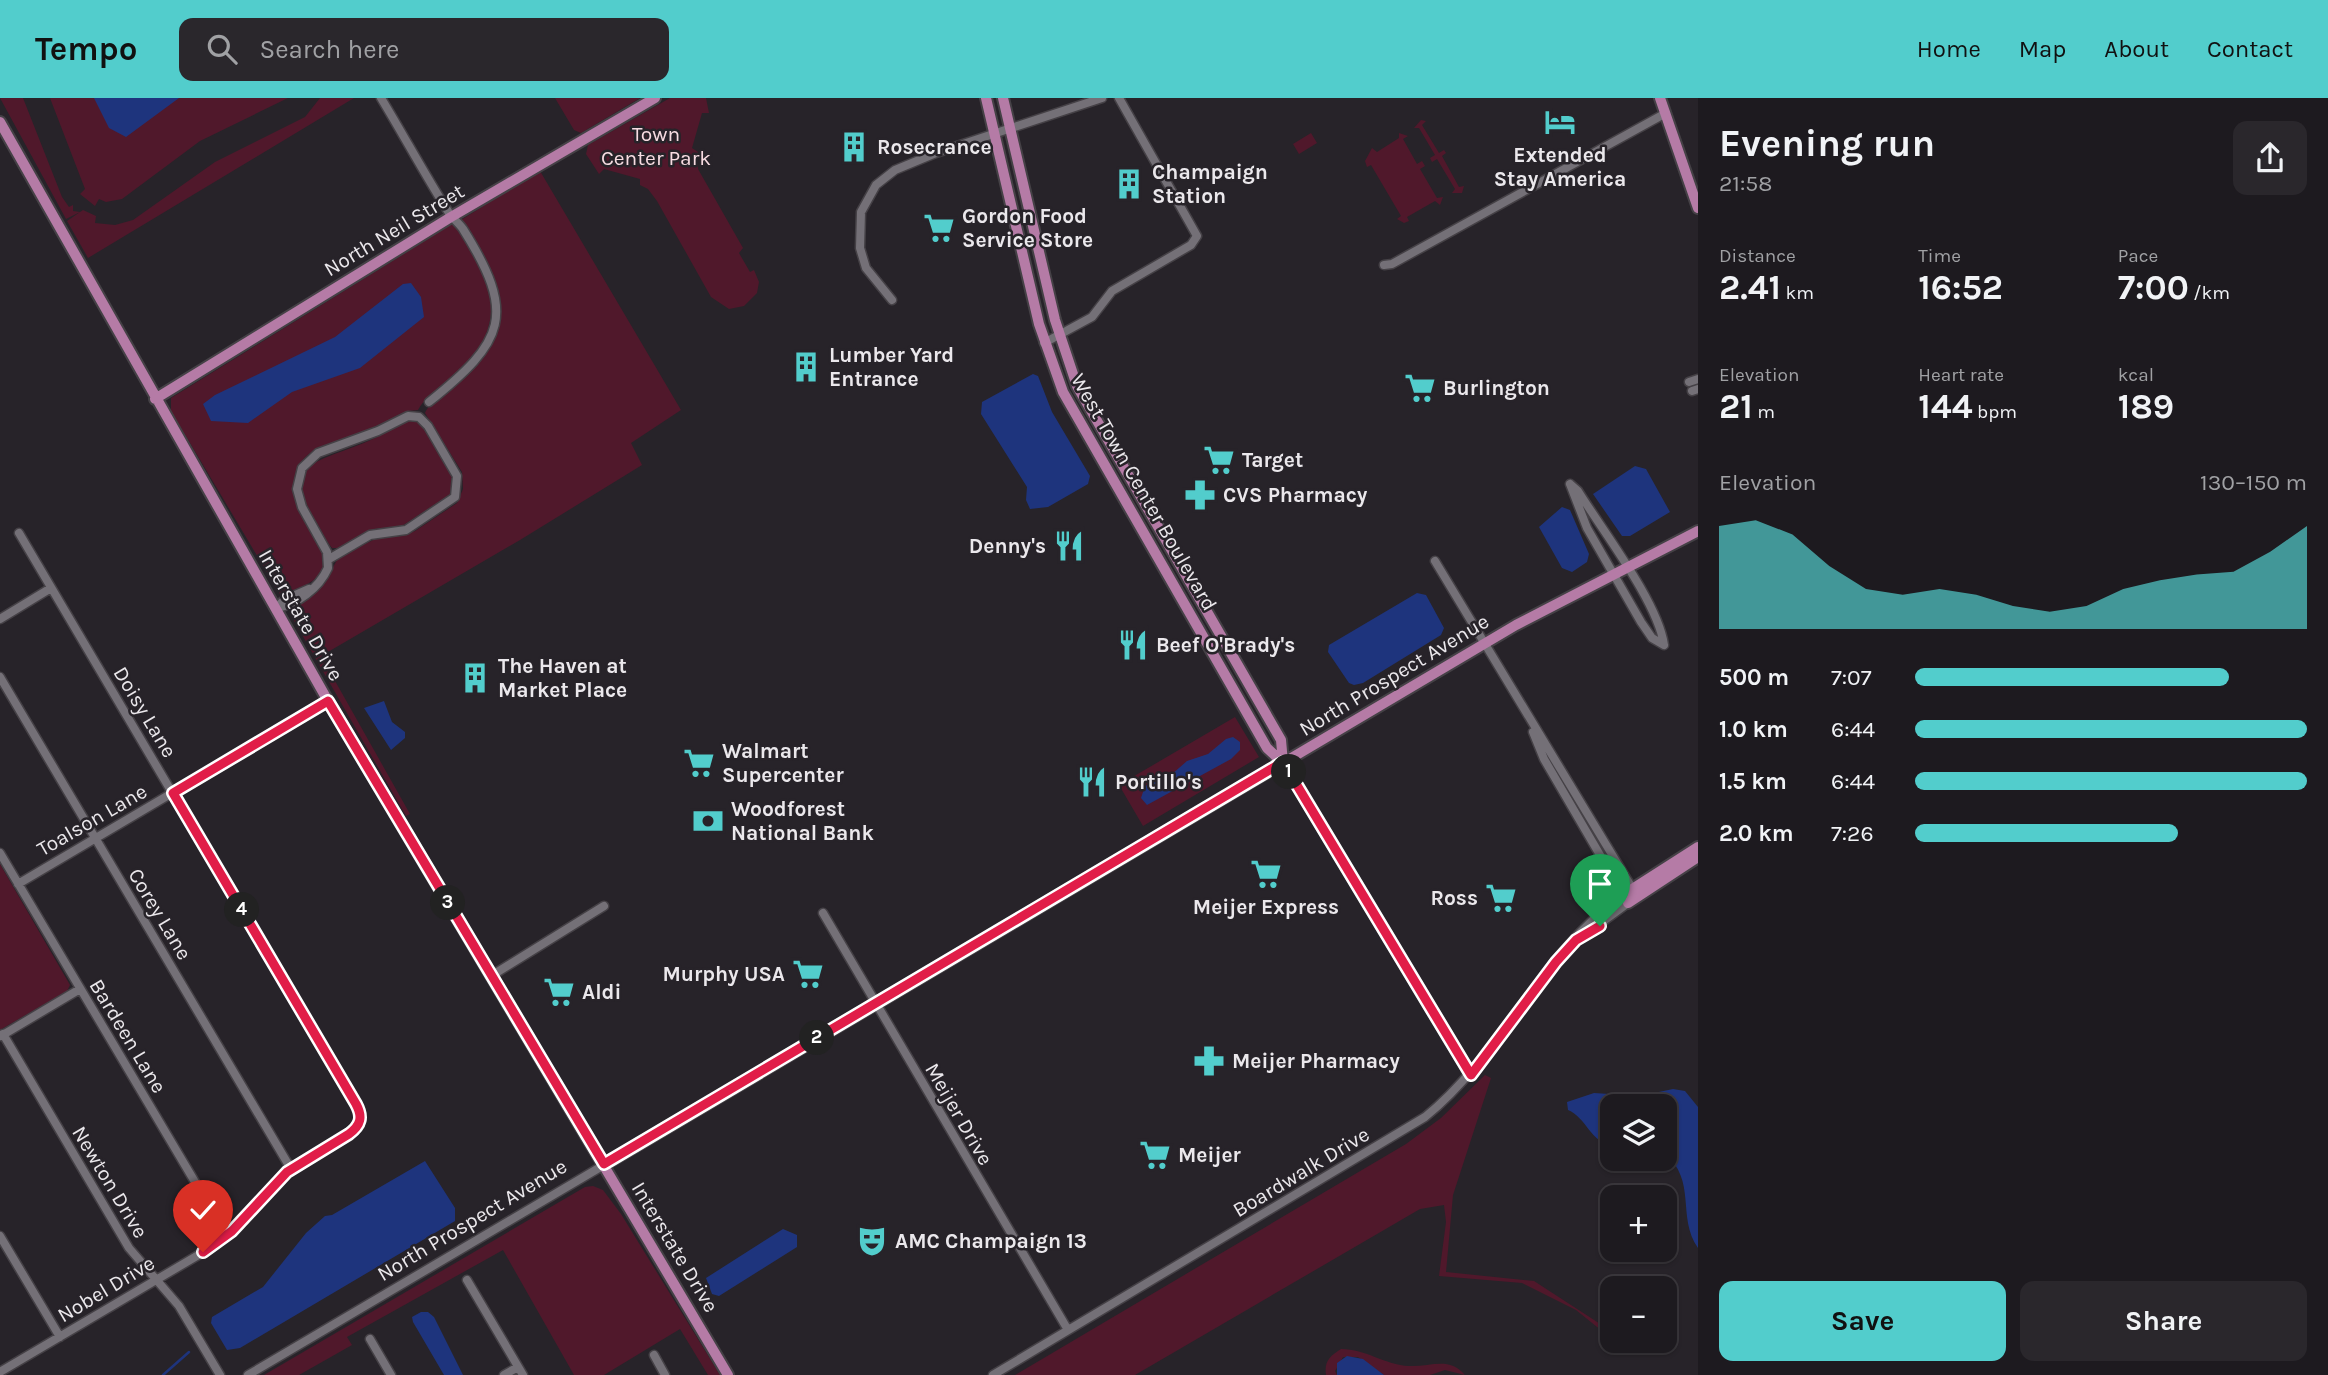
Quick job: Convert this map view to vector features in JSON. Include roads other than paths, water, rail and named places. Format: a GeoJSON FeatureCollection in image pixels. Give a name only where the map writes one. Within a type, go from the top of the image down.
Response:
{"type":"FeatureCollection","features":[{"type":"Feature","properties":{"kind":"main road","name":"North Neil Street"},"geometry":{"type":"LineString","coordinates":[[155,398],[451,217],[655,98]]}},
{"type":"Feature","properties":{"kind":"main road","name":"West Town Center Boulevard"},"geometry":{"type":"LineString","coordinates":[[986,98],[1044,343],[1076,418],[1227,673],[1267,748],[1283,762],[1471,1075]]}},
{"type":"Feature","properties":{"kind":"main road","name":"West Town Center Boulevard"},"geometry":{"type":"LineString","coordinates":[[1003,98],[1059,335],[1070,370],[1090,410],[1281,740],[1283,762]]}},
{"type":"Feature","properties":{"kind":"main road"},"geometry":{"type":"LineString","coordinates":[[1660,98],[1698,208]]}},
{"type":"Feature","properties":{"kind":"main road","name":"Interstate Drive"},"geometry":{"type":"LineString","coordinates":[[0,122],[328,701],[728,1375]]}},
{"type":"Feature","properties":{"kind":"main road","name":"North Prospect Avenue"},"geometry":{"type":"LineString","coordinates":[[604,1164],[1483,645],[1698,531]]}},
{"type":"Feature","properties":{"kind":"main road"},"geometry":{"type":"LineString","coordinates":[[1630,896],[1698,847]]}},
{"type":"Feature","properties":{"kind":"main road"},"geometry":{"type":"LineString","coordinates":[[1630,896],[1698,858]]}},
{"type":"Feature","properties":{"kind":"street"},"geometry":{"type":"LineString","coordinates":[[381,98],[451,217],[461,227],[491,278],[497,321],[479,358],[429,402]]}},
{"type":"Feature","properties":{"kind":"street"},"geometry":{"type":"LineString","coordinates":[[892,300],[866,268],[860,248],[861,212],[871,192],[895,170],[994,132],[1102,98]]}},
{"type":"Feature","properties":{"kind":"street"},"geometry":{"type":"LineString","coordinates":[[1044,343],[1092,317],[1112,291],[1191,245],[1197,236],[1119,98]]}},
{"type":"Feature","properties":{"kind":"street"},"geometry":{"type":"LineString","coordinates":[[1384,265],[1392,264],[1666,113]]}},
{"type":"Feature","properties":{"kind":"street"},"geometry":{"type":"LineString","coordinates":[[276,608],[284,600],[312,588],[325,575],[330,559],[370,535],[406,530],[455,497],[457,476],[428,426],[419,416],[408,416],[378,431],[318,453],[302,468],[298,479],[298,498],[330,559]]}},
{"type":"Feature","properties":{"kind":"street"},"geometry":{"type":"LineString","coordinates":[[1570,484],[1578,491],[1626,569],[1662,632],[1664,645],[1652,638],[1615,575],[1587,528],[1570,484]]}},
{"type":"Feature","properties":{"kind":"street","name":"Doisy Lane"},"geometry":{"type":"LineString","coordinates":[[19,533],[360,1110],[357,1128]]}},
{"type":"Feature","properties":{"kind":"street"},"geometry":{"type":"LineString","coordinates":[[1435,561],[1529,723],[1544,759],[1590,838],[1630,896]]}},
{"type":"Feature","properties":{"kind":"street"},"geometry":{"type":"LineString","coordinates":[[0,618],[51,588]]}},
{"type":"Feature","properties":{"kind":"street","name":"Corey Lane"},"geometry":{"type":"LineString","coordinates":[[0,677],[291,1169]]}},
{"type":"Feature","properties":{"kind":"street","name":"Toalson Lane"},"geometry":{"type":"LineString","coordinates":[[18,884],[328,701]]}},
{"type":"Feature","properties":{"kind":"street"},"geometry":{"type":"LineString","coordinates":[[1529,723],[1553,753],[1599,832],[1630,896]]}},
{"type":"Feature","properties":{"kind":"street"},"geometry":{"type":"LineString","coordinates":[[1590,838],[1599,832]]}},
{"type":"Feature","properties":{"kind":"street","name":"Bardeen Lane"},"geometry":{"type":"LineString","coordinates":[[0,853],[227,1236]]}},
{"type":"Feature","properties":{"kind":"street","name":"Boardwalk Drive"},"geometry":{"type":"LineString","coordinates":[[993,1375],[1406,1130],[1441,1104],[1471,1075],[1536,986],[1576,940],[1590,933],[1630,896]]}},
{"type":"Feature","properties":{"kind":"street"},"geometry":{"type":"LineString","coordinates":[[491,976],[604,906]]}},
{"type":"Feature","properties":{"kind":"street","name":"Meijer Drive"},"geometry":{"type":"LineString","coordinates":[[823,913],[1068,1330]]}},
{"type":"Feature","properties":{"kind":"street"},"geometry":{"type":"LineString","coordinates":[[2,1035],[79,989]]}},
{"type":"Feature","properties":{"kind":"street","name":"Newton Drive"},"geometry":{"type":"LineString","coordinates":[[2,1035],[128,1248],[179,1306],[220,1375]]}},
{"type":"Feature","properties":{"kind":"street","name":"Nobel Drive"},"geometry":{"type":"LineString","coordinates":[[0,1372],[227,1236],[291,1169],[357,1128]]}},
{"type":"Feature","properties":{"kind":"street","name":"North Prospect Avenue"},"geometry":{"type":"LineString","coordinates":[[247,1375],[604,1164]]}},
{"type":"Feature","properties":{"kind":"street"},"geometry":{"type":"LineString","coordinates":[[0,1236],[60,1337]]}},
{"type":"Feature","properties":{"kind":"street"},"geometry":{"type":"LineString","coordinates":[[467,1280],[520,1371],[504,1375]]}},
{"type":"Feature","properties":{"kind":"street"},"geometry":{"type":"LineString","coordinates":[[370,1339],[391,1375]]}},
{"type":"Feature","properties":{"kind":"street"},"geometry":{"type":"LineString","coordinates":[[654,1355],[666,1375]]}},
{"type":"Feature","properties":{"kind":"water"},"geometry":{"type":"Polygon","coordinates":[[[94,98],[179,98],[126,137],[109,128],[94,98]]]}},
{"type":"Feature","properties":{"kind":"water"},"geometry":{"type":"Polygon","coordinates":[[[411,283],[421,297],[424,317],[360,368],[292,392],[248,423],[211,421],[203,404],[215,395],[335,337],[403,284],[411,283]]]}},
{"type":"Feature","properties":{"kind":"water"},"geometry":{"type":"Polygon","coordinates":[[[1033,374],[1038,376],[1052,412],[1090,476],[1088,484],[1048,507],[1030,509],[1026,500],[1027,487],[981,414],[982,402],[1033,374]]]}},
{"type":"Feature","properties":{"kind":"water"},"geometry":{"type":"Polygon","coordinates":[[[1635,466],[1646,469],[1670,512],[1630,536],[1622,536],[1593,494],[1635,466]]]}},
{"type":"Feature","properties":{"kind":"water"},"geometry":{"type":"Polygon","coordinates":[[[1562,507],[1570,510],[1589,554],[1587,562],[1572,572],[1562,568],[1539,527],[1562,507]]]}},
{"type":"Feature","properties":{"kind":"water"},"geometry":{"type":"Polygon","coordinates":[[[1417,593],[1426,595],[1444,628],[1441,635],[1363,683],[1349,683],[1328,652],[1329,645],[1417,593]]]}},
{"type":"Feature","properties":{"kind":"water"},"geometry":{"type":"Polygon","coordinates":[[[384,701],[392,722],[405,732],[405,738],[391,750],[364,708],[384,701]]]}},
{"type":"Feature","properties":{"kind":"water"},"geometry":{"type":"Polygon","coordinates":[[[1233,737],[1240,742],[1240,750],[1231,759],[1147,805],[1141,798],[1145,786],[1171,775],[1187,761],[1208,754],[1226,739],[1233,737]]]}},
{"type":"Feature","properties":{"kind":"water"},"geometry":{"type":"Polygon","coordinates":[[[1673,1089],[1685,1091],[1698,1107],[1698,1248],[1688,1224],[1684,1187],[1677,1168],[1677,1094],[1649,1094],[1673,1089]]]}},
{"type":"Feature","properties":{"kind":"water"},"geometry":{"type":"Polygon","coordinates":[[[1594,1093],[1609,1094],[1600,1094],[1600,1140],[1580,1118],[1568,1110],[1567,1102],[1594,1093]]]}},
{"type":"Feature","properties":{"kind":"water"},"geometry":{"type":"Polygon","coordinates":[[[425,1161],[455,1208],[455,1221],[240,1348],[227,1350],[211,1323],[212,1317],[263,1287],[306,1233],[325,1216],[332,1215],[425,1161]]]}},
{"type":"Feature","properties":{"kind":"water"},"geometry":{"type":"Polygon","coordinates":[[[783,1229],[797,1235],[797,1247],[719,1296],[712,1294],[706,1278],[783,1229]]]}},
{"type":"Feature","properties":{"kind":"water"},"geometry":{"type":"Polygon","coordinates":[[[428,1312],[434,1317],[463,1375],[444,1375],[413,1322],[412,1317],[428,1312]]]}},
{"type":"Feature","properties":{"kind":"water"},"geometry":{"type":"Polygon","coordinates":[[[1347,1356],[1363,1359],[1384,1375],[1337,1375],[1337,1363],[1347,1356]]]}},
{"type":"Feature","properties":{"kind":"waterway"},"geometry":{"type":"LineString","coordinates":[[163,1375],[189,1352]]}},
{"type":"Feature","properties":{"kind":"place","name":"Extended Stay America"},"geometry":{"type":"Point","coordinates":[1560,122]}},
{"type":"Feature","properties":{"kind":"place","name":"Rosecrance"},"geometry":{"type":"Point","coordinates":[854,147]}},
{"type":"Feature","properties":{"kind":"place","name":"Champaign Station"},"geometry":{"type":"Point","coordinates":[1129,184]}},
{"type":"Feature","properties":{"kind":"place","name":"Gordon Food Service Store"},"geometry":{"type":"Point","coordinates":[939,228]}},
{"type":"Feature","properties":{"kind":"place","name":"Lumber Yard Entrance"},"geometry":{"type":"Point","coordinates":[806,367]}},
{"type":"Feature","properties":{"kind":"place","name":"Burlington"},"geometry":{"type":"Point","coordinates":[1420,388]}},
{"type":"Feature","properties":{"kind":"place","name":"Target"},"geometry":{"type":"Point","coordinates":[1219,460]}},
{"type":"Feature","properties":{"kind":"place","name":"CVS Pharmacy"},"geometry":{"type":"Point","coordinates":[1200,495]}},
{"type":"Feature","properties":{"kind":"place","name":"Denny's"},"geometry":{"type":"Point","coordinates":[1069,546]}},
{"type":"Feature","properties":{"kind":"place","name":"Beef O'Brady's"},"geometry":{"type":"Point","coordinates":[1133,645]}},
{"type":"Feature","properties":{"kind":"place","name":"The Haven at Market Place"},"geometry":{"type":"Point","coordinates":[475,678]}},
{"type":"Feature","properties":{"kind":"place","name":"Walmart Supercenter"},"geometry":{"type":"Point","coordinates":[699,763]}},
{"type":"Feature","properties":{"kind":"place","name":"Portillo's"},"geometry":{"type":"Point","coordinates":[1092,782]}},
{"type":"Feature","properties":{"kind":"place","name":"Woodforest National Bank"},"geometry":{"type":"Point","coordinates":[708,821]}},
{"type":"Feature","properties":{"kind":"place","name":"Meijer Express"},"geometry":{"type":"Point","coordinates":[1266,874]}},
{"type":"Feature","properties":{"kind":"place","name":"Ross"},"geometry":{"type":"Point","coordinates":[1501,898]}},
{"type":"Feature","properties":{"kind":"place","name":"Murphy USA"},"geometry":{"type":"Point","coordinates":[808,974]}},
{"type":"Feature","properties":{"kind":"place","name":"Aldi"},"geometry":{"type":"Point","coordinates":[559,992]}},
{"type":"Feature","properties":{"kind":"place","name":"Meijer Pharmacy"},"geometry":{"type":"Point","coordinates":[1209,1061]}},
{"type":"Feature","properties":{"kind":"place","name":"Meijer"},"geometry":{"type":"Point","coordinates":[1155,1155]}},
{"type":"Feature","properties":{"kind":"place","name":"AMC Champaign 13"},"geometry":{"type":"Point","coordinates":[872,1241]}},
{"type":"Feature","properties":{"kind":"park label","name":"Town Center Park"},"geometry":{"type":"Point","coordinates":[656,146]}}]}
